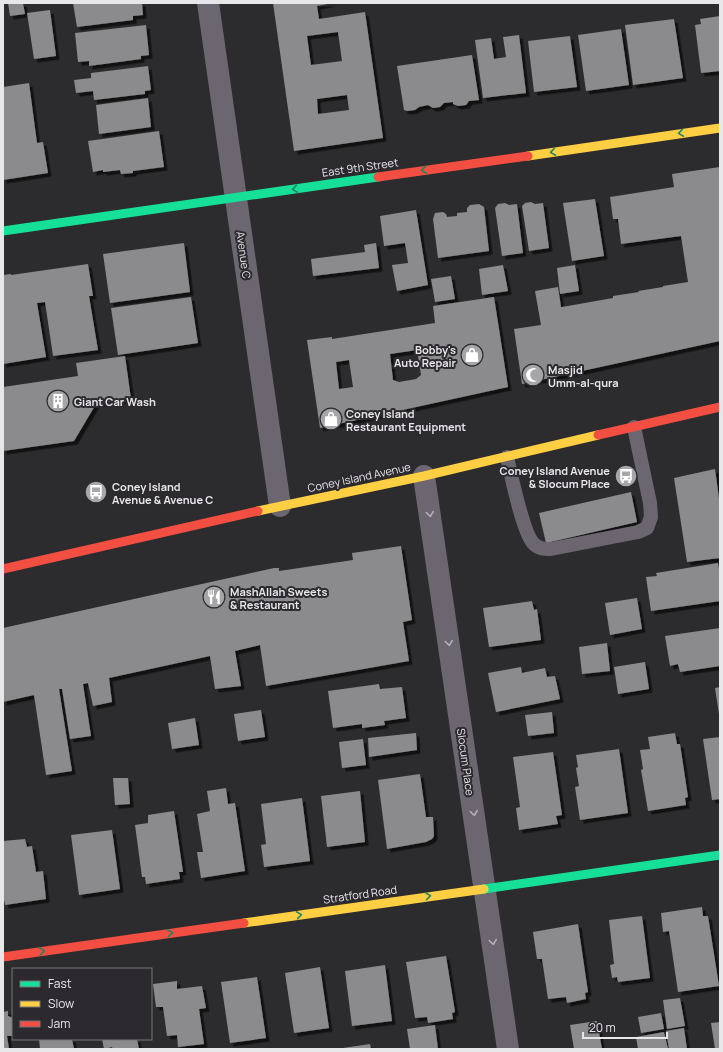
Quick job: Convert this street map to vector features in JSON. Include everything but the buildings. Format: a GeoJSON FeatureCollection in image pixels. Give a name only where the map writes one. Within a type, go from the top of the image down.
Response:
{"type":"FeatureCollection","features":[{"type":"Feature","properties":{"kind":"street","name":"Avenue C"},"geometry":{"type":"LineString","coordinates":[[208,3],[280,506]]}},
{"type":"Feature","properties":{"kind":"street","name":"East 9th Street"},"geometry":{"type":"LineString","coordinates":[[3,231],[720,128]]}},
{"type":"Feature","properties":{"kind":"street","name":"Coney Island Avenue"},"geometry":{"type":"LineString","coordinates":[[3,569],[280,506],[424,476],[720,408]]}},
{"type":"Feature","properties":{"kind":"street","name":"Slocum Place"},"geometry":{"type":"LineString","coordinates":[[424,476],[508,1049]]}},
{"type":"Feature","properties":{"kind":"street","name":"Stratford Road"},"geometry":{"type":"LineString","coordinates":[[3,957],[720,855]]}},
{"type":"Feature","properties":{"kind":"lane"},"geometry":{"type":"LineString","coordinates":[[507,457],[525,529],[533,543],[542,549],[551,549],[638,532],[647,528],[651,517],[650,503],[634,427]]}},
{"type":"Feature","properties":{"kind":"traffic: fast"},"geometry":{"type":"LineString","coordinates":[[3,231],[378,177]]}},
{"type":"Feature","properties":{"kind":"traffic: fast"},"geometry":{"type":"LineString","coordinates":[[484,889],[720,855]]}},
{"type":"Feature","properties":{"kind":"traffic: slow"},"geometry":{"type":"LineString","coordinates":[[528,156],[720,128]]}},
{"type":"Feature","properties":{"kind":"traffic: slow"},"geometry":{"type":"LineString","coordinates":[[258,511],[424,476],[598,435]]}},
{"type":"Feature","properties":{"kind":"traffic: slow"},"geometry":{"type":"LineString","coordinates":[[244,923],[484,889]]}},
{"type":"Feature","properties":{"kind":"traffic: jam"},"geometry":{"type":"LineString","coordinates":[[378,177],[528,156]]}},
{"type":"Feature","properties":{"kind":"traffic: jam"},"geometry":{"type":"LineString","coordinates":[[598,435],[720,407]]}},
{"type":"Feature","properties":{"kind":"traffic: jam"},"geometry":{"type":"LineString","coordinates":[[3,569],[258,511]]}},
{"type":"Feature","properties":{"kind":"traffic: jam"},"geometry":{"type":"LineString","coordinates":[[3,957],[244,923]]}},
{"type":"Feature","properties":{"kind":"place","name":"Bobby's Auto Repair"},"geometry":{"type":"Point","coordinates":[472,355]}},
{"type":"Feature","properties":{"kind":"place","name":"Masjid Umm-al-qura"},"geometry":{"type":"Point","coordinates":[533,375]}},
{"type":"Feature","properties":{"kind":"place","name":"Giant Car Wash"},"geometry":{"type":"Point","coordinates":[58,401]}},
{"type":"Feature","properties":{"kind":"place","name":"Coney Island Restaurant Equipment"},"geometry":{"type":"Point","coordinates":[331,419]}},
{"type":"Feature","properties":{"kind":"place","name":"Coney Island Avenue & Slocum Place"},"geometry":{"type":"Point","coordinates":[626,476]}},
{"type":"Feature","properties":{"kind":"place","name":"Coney Island Avenue & Avenue C"},"geometry":{"type":"Point","coordinates":[96,492]}},
{"type":"Feature","properties":{"kind":"place","name":"MashAllah Sweets & Restaurant"},"geometry":{"type":"Point","coordinates":[214,597]}}]}
